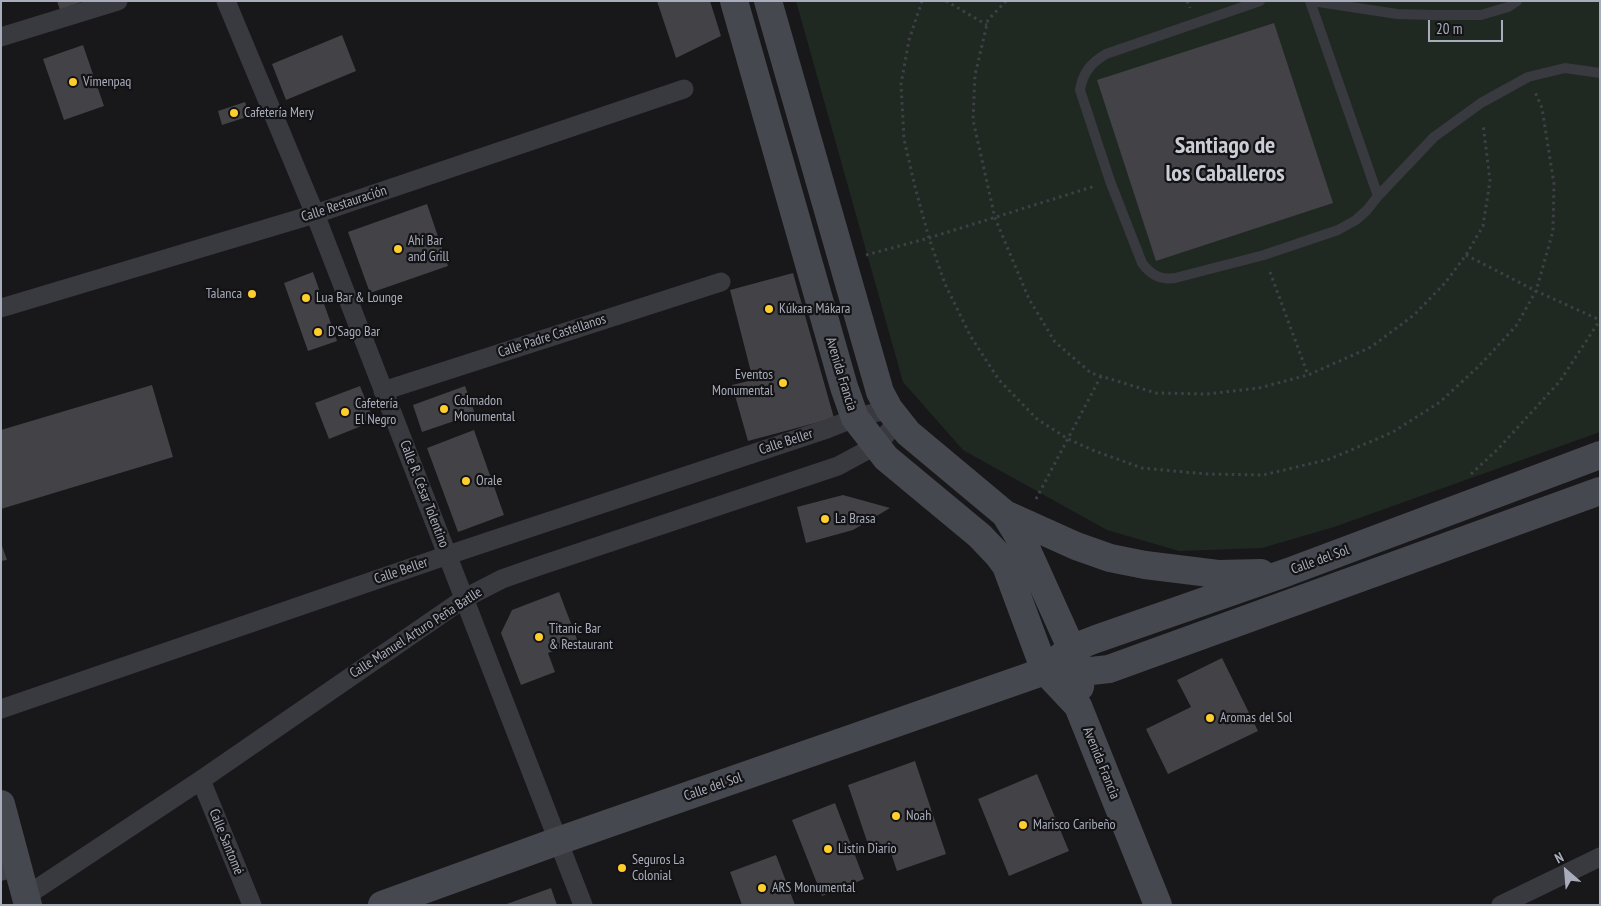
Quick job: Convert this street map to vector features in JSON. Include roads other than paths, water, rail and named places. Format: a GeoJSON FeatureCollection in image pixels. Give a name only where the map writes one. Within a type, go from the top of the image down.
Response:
{"type":"FeatureCollection","features":[{"type":"Feature","properties":{"kind":"main road","name":"Avenida Francia"},"geometry":{"type":"LineString","coordinates":[[734,1],[817,296],[855,418],[886,458],[980,536],[998,555],[1006,566],[1045,671],[1078,706]]}},
{"type":"Feature","properties":{"kind":"main road"},"geometry":{"type":"LineString","coordinates":[[768,1],[874,374],[880,392],[893,415],[916,440],[1015,518],[1076,546],[1110,558],[1145,565],[1218,574],[1288,572]]}},
{"type":"Feature","properties":{"kind":"main road","name":"Calle del Sol"},"geometry":{"type":"LineString","coordinates":[[382,905],[558,841],[1076,661],[1288,572],[1600,455]]}},
{"type":"Feature","properties":{"kind":"main road"},"geometry":{"type":"LineString","coordinates":[[1015,518],[1027,550],[1076,661],[1108,669],[1600,491]]}},
{"type":"Feature","properties":{"kind":"main road","name":"Avenida Francia"},"geometry":{"type":"LineString","coordinates":[[1076,661],[1078,706],[1158,905]]}},
{"type":"Feature","properties":{"kind":"main road"},"geometry":{"type":"LineString","coordinates":[[1,804],[27,900]]}},
{"type":"Feature","properties":{"kind":"street"},"geometry":{"type":"LineString","coordinates":[[1,37],[118,1]]}},
{"type":"Feature","properties":{"kind":"street","name":"Calle R. César Tolentino"},"geometry":{"type":"LineString","coordinates":[[226,1],[316,214],[583,905]]}},
{"type":"Feature","properties":{"kind":"street","name":"Calle Restauración"},"geometry":{"type":"LineString","coordinates":[[1,308],[316,214],[684,89]]}},
{"type":"Feature","properties":{"kind":"street","name":"Calle Padre Castellanos"},"geometry":{"type":"LineString","coordinates":[[383,391],[721,282]]}},
{"type":"Feature","properties":{"kind":"street","name":"Calle Beller"},"geometry":{"type":"LineString","coordinates":[[1,710],[448,555],[855,418],[893,415]]}},
{"type":"Feature","properties":{"kind":"street","name":"Calle Manuel Arturo Peña Batlle"},"geometry":{"type":"LineString","coordinates":[[27,900],[465,598],[502,579],[838,466],[875,446],[893,415]]}},
{"type":"Feature","properties":{"kind":"street","name":"Calle Santomé"},"geometry":{"type":"LineString","coordinates":[[201,780],[252,905]]}},
{"type":"Feature","properties":{"kind":"street"},"geometry":{"type":"LineString","coordinates":[[1501,905],[1600,857]]}},
{"type":"Feature","properties":{"kind":"lane"},"geometry":{"type":"LineString","coordinates":[[1260,1],[1106,54],[1088,68],[1082,79],[1080,90],[1110,181],[1142,263],[1148,271],[1156,276],[1165,279],[1175,278],[1264,255],[1338,230],[1356,220],[1367,210],[1434,137],[1481,103],[1528,77],[1565,68],[1600,74]]}},
{"type":"Feature","properties":{"kind":"lane"},"geometry":{"type":"LineString","coordinates":[[1378,196],[1311,1],[1397,14],[1442,15],[1481,15],[1508,7],[1516,1]]}},
{"type":"Feature","properties":{"kind":"place","name":"Vimenpaq"},"geometry":{"type":"Point","coordinates":[73,82]}},
{"type":"Feature","properties":{"kind":"place","name":"Cafetería Mery"},"geometry":{"type":"Point","coordinates":[234,113]}},
{"type":"Feature","properties":{"kind":"place","name":"Ahí Bar and Grill"},"geometry":{"type":"Point","coordinates":[398,249]}},
{"type":"Feature","properties":{"kind":"place","name":"Talanca"},"geometry":{"type":"Point","coordinates":[252,294]}},
{"type":"Feature","properties":{"kind":"place","name":"Lua Bar & Lounge"},"geometry":{"type":"Point","coordinates":[306,298]}},
{"type":"Feature","properties":{"kind":"place","name":"Kúkara Mákara"},"geometry":{"type":"Point","coordinates":[769,309]}},
{"type":"Feature","properties":{"kind":"place","name":"D'Sago Bar"},"geometry":{"type":"Point","coordinates":[318,332]}},
{"type":"Feature","properties":{"kind":"place","name":"Eventos Monumental"},"geometry":{"type":"Point","coordinates":[783,383]}},
{"type":"Feature","properties":{"kind":"place","name":"Colmadon Monumental"},"geometry":{"type":"Point","coordinates":[444,409]}},
{"type":"Feature","properties":{"kind":"place","name":"Cafetería El Negro"},"geometry":{"type":"Point","coordinates":[345,412]}},
{"type":"Feature","properties":{"kind":"place","name":"Orale"},"geometry":{"type":"Point","coordinates":[466,481]}},
{"type":"Feature","properties":{"kind":"place","name":"La Brasa"},"geometry":{"type":"Point","coordinates":[825,519]}},
{"type":"Feature","properties":{"kind":"place","name":"Titanic Bar & Restaurant"},"geometry":{"type":"Point","coordinates":[539,637]}},
{"type":"Feature","properties":{"kind":"place","name":"Aromas del Sol"},"geometry":{"type":"Point","coordinates":[1210,718]}},
{"type":"Feature","properties":{"kind":"place","name":"Noah"},"geometry":{"type":"Point","coordinates":[896,816]}},
{"type":"Feature","properties":{"kind":"place","name":"Marisco Caribeño"},"geometry":{"type":"Point","coordinates":[1023,825]}},
{"type":"Feature","properties":{"kind":"place","name":"Listin Diario"},"geometry":{"type":"Point","coordinates":[828,849]}},
{"type":"Feature","properties":{"kind":"place","name":"Seguros La Colonial"},"geometry":{"type":"Point","coordinates":[622,868]}},
{"type":"Feature","properties":{"kind":"place","name":"ARS Monumental"},"geometry":{"type":"Point","coordinates":[762,888]}},
{"type":"Feature","properties":{"kind":"district","name":"Santiago de los Caballeros"},"geometry":{"type":"Point","coordinates":[1225,160]}}]}
